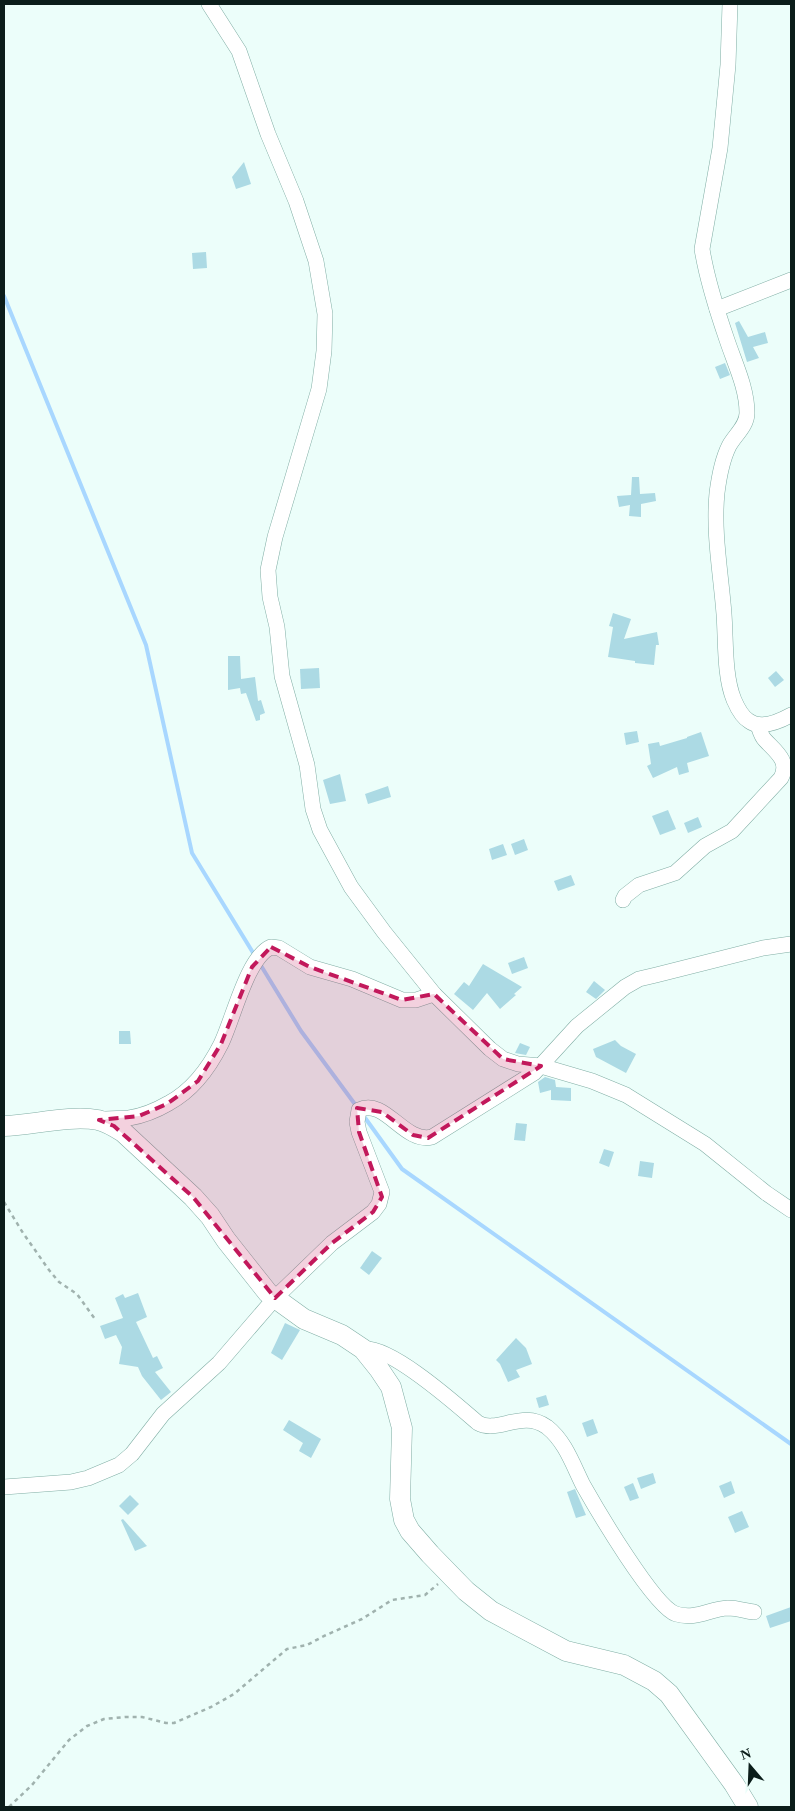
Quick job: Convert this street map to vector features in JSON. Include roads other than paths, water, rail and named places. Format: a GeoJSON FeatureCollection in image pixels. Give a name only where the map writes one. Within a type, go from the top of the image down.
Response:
{"type":"FeatureCollection","features":[{"type":"Feature","properties":{"kind":"street"},"geometry":{"type":"LineString","coordinates":[[209,4],[239,51],[268,134],[296,201],[316,261],[325,314],[324,351],[319,389],[269,563],[268,582],[282,676],[307,765],[313,809],[320,830],[351,887],[384,932],[434,994],[483,1043],[503,1059],[518,1064],[541,1066],[592,1080],[626,1095],[705,1144],[766,1193],[791,1210]]}},
{"type":"Feature","properties":{"kind":"street"},"geometry":{"type":"LineString","coordinates":[[730,4],[728,65],[720,148],[702,249],[717,309],[738,369],[746,401],[747,415],[745,422],[725,455],[717,494],[716,520],[728,664],[734,699],[743,716],[748,721],[758,725],[773,723],[791,715]]}},
{"type":"Feature","properties":{"kind":"street"},"geometry":{"type":"LineString","coordinates":[[717,309],[791,280]]}},
{"type":"Feature","properties":{"kind":"street"},"geometry":{"type":"LineString","coordinates":[[623,900],[625,896],[640,885],[675,873],[705,846],[732,831],[780,778],[784,770],[783,760],[779,753],[762,736],[758,725]]}},
{"type":"Feature","properties":{"kind":"street"},"geometry":{"type":"LineString","coordinates":[[4,1487],[71,1482],[88,1478],[119,1465],[132,1454],[163,1414],[219,1363],[275,1298],[332,1243],[373,1212],[379,1204],[382,1192],[359,1132],[357,1122],[359,1110],[370,1108],[382,1112],[412,1135],[422,1138],[432,1137],[524,1080],[541,1066],[577,1026],[625,987],[639,979],[763,948],[791,944]]}},
{"type":"Feature","properties":{"kind":"street"},"geometry":{"type":"LineString","coordinates":[[4,1126],[139,1116],[172,1101],[187,1091],[198,1081],[221,1044],[252,967],[261,954],[271,947],[280,948],[310,967],[361,982],[395,998],[416,1000],[434,994]]}},
{"type":"Feature","properties":{"kind":"street"},"geometry":{"type":"LineString","coordinates":[[99,1120],[123,1132],[193,1197],[210,1216],[260,1285],[304,1319],[342,1335],[363,1349],[391,1387],[398,1408],[402,1428],[400,1499],[404,1520],[410,1531],[446,1571],[466,1591],[491,1611],[560,1648],[624,1665],[654,1681],[669,1694],[734,1784],[748,1807]]}},
{"type":"Feature","properties":{"kind":"street"},"geometry":{"type":"LineString","coordinates":[[363,1349],[379,1351],[394,1360],[442,1392],[484,1426],[488,1427],[509,1421],[522,1420],[541,1424],[550,1430],[565,1450],[595,1506],[646,1584],[673,1613],[685,1616],[704,1614],[727,1608],[754,1612]]}},
{"type":"Feature","properties":{"kind":"waterway"},"geometry":{"type":"LineString","coordinates":[[4,296],[146,645],[192,853],[255,956]]}},
{"type":"Feature","properties":{"kind":"waterway"},"geometry":{"type":"LineString","coordinates":[[260,964],[301,1031],[357,1107]]}},
{"type":"Feature","properties":{"kind":"waterway"},"geometry":{"type":"LineString","coordinates":[[363,1115],[402,1169],[791,1444]]}}]}
